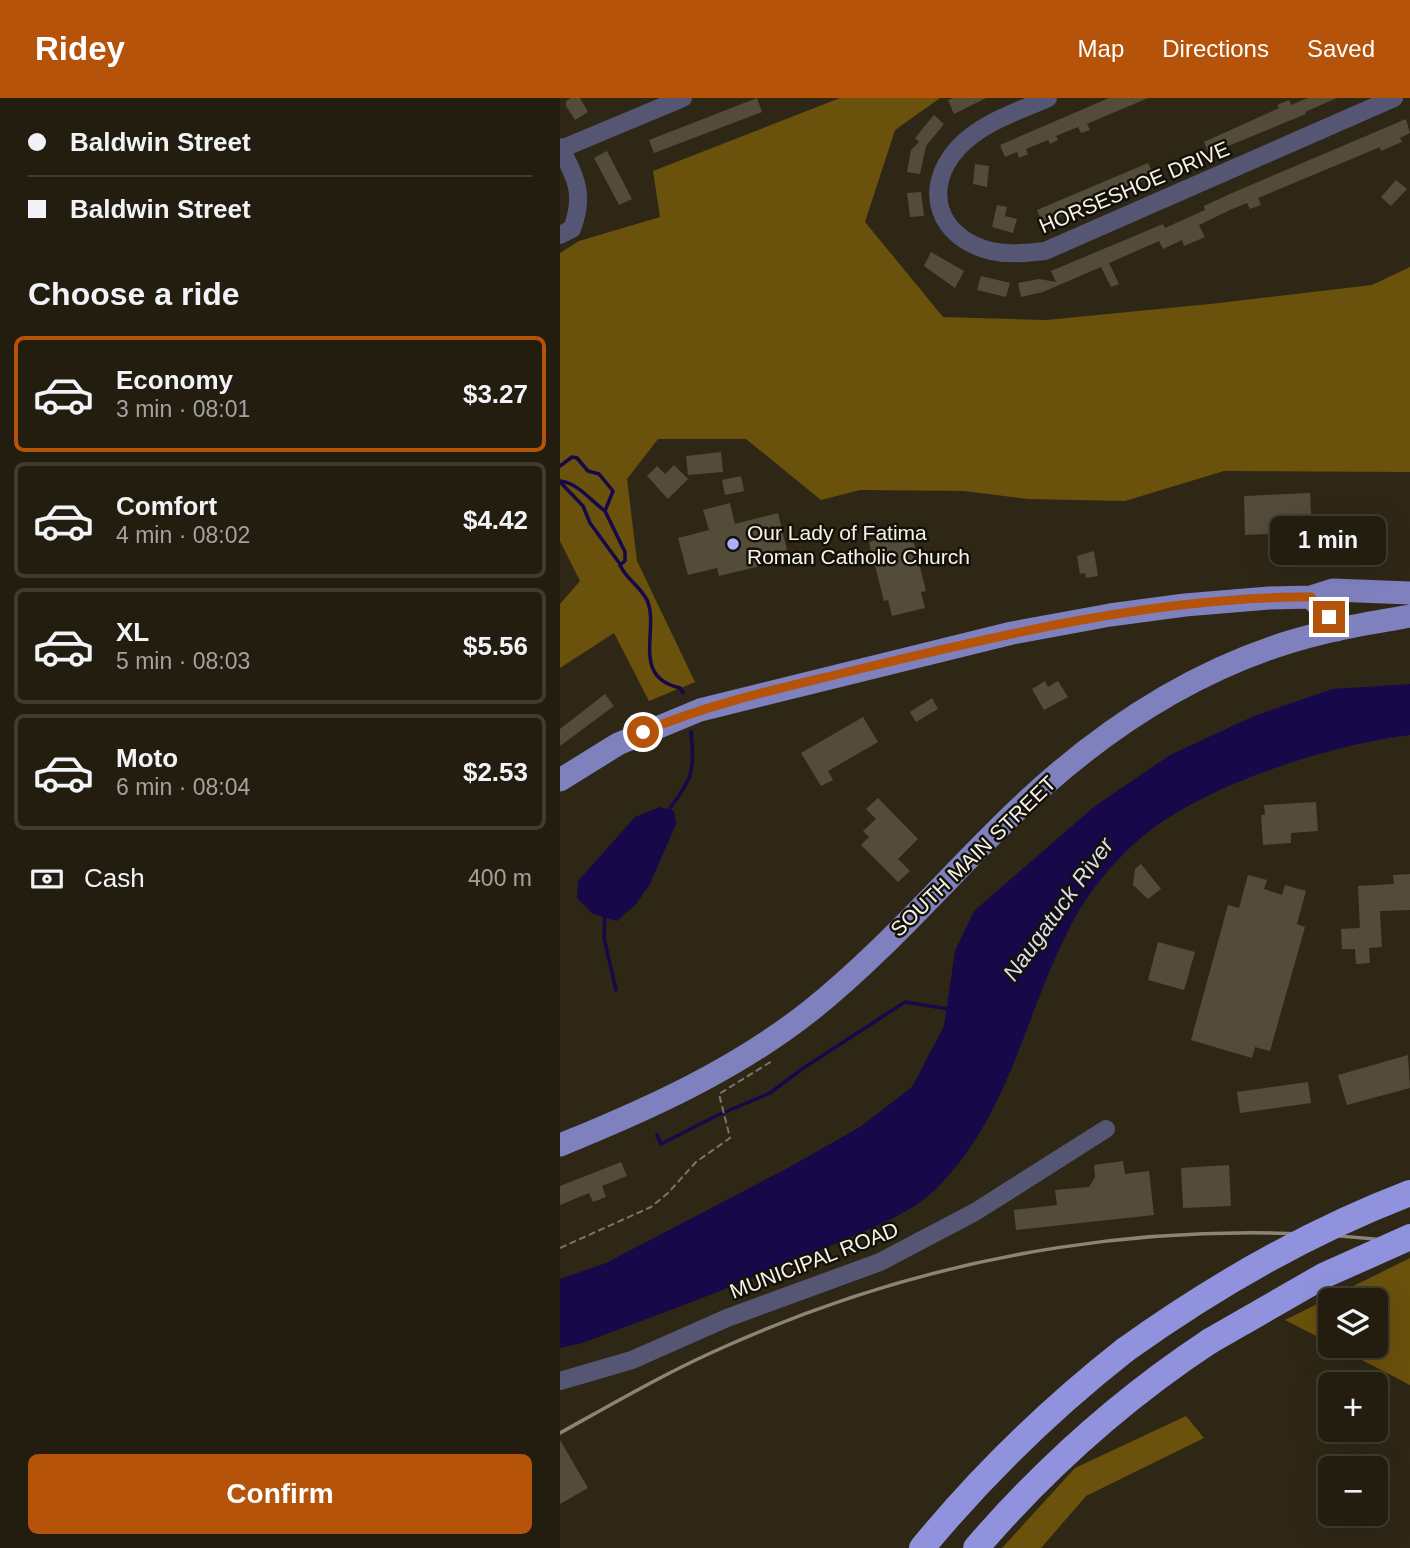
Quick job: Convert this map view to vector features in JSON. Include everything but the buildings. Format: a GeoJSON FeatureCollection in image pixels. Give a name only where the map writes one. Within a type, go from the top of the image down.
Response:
{"type":"FeatureCollection","features":[{"type":"Feature","properties":{"kind":"highway"},"geometry":{"type":"LineString","coordinates":[[922,1548],[967,1495],[1028,1432],[1125,1350],[1186,1308],[1270,1258],[1347,1219],[1410,1193]]}},
{"type":"Feature","properties":{"kind":"highway"},"geometry":{"type":"LineString","coordinates":[[976,1548],[1026,1492],[1087,1433],[1149,1383],[1210,1341],[1315,1280],[1410,1237]]}},
{"type":"Feature","properties":{"kind":"main road"},"geometry":{"type":"LineString","coordinates":[[560,780],[618,744],[687,714],[932,652],[1058,624],[1139,610],[1259,598],[1311,597],[1333,590],[1410,593]]}},
{"type":"Feature","properties":{"kind":"main road"},"geometry":{"type":"LineString","coordinates":[[1311,597],[1337,630]]}},
{"type":"Feature","properties":{"kind":"main road","name":"SOUTH MAIN STREET"},"geometry":{"type":"LineString","coordinates":[[560,1145],[710,1078],[789,1027],[856,970],[1038,791],[1095,744],[1144,710],[1188,684],[1284,643],[1410,616]]}},
{"type":"Feature","properties":{"kind":"street","name":"HORSESHOE DRIVE"},"geometry":{"type":"LineString","coordinates":[[1048,98],[980,128],[957,149],[944,169],[937,193],[939,210],[950,227],[968,242],[1011,254],[1045,251],[1394,98]]}},
{"type":"Feature","properties":{"kind":"street"},"geometry":{"type":"LineString","coordinates":[[560,235],[572,229],[578,213],[579,186],[561,148],[675,100]]}},
{"type":"Feature","properties":{"kind":"street","name":"MUNICIPAL ROAD"},"geometry":{"type":"LineString","coordinates":[[560,1381],[632,1360],[727,1318],[880,1262],[975,1212],[1106,1129]]}},
{"type":"Feature","properties":{"kind":"path"},"geometry":{"type":"LineString","coordinates":[[560,1248],[574,1239],[638,1214],[656,1203],[695,1162],[728,1140],[730,1130],[720,1093],[776,1058]]}},
{"type":"Feature","properties":{"kind":"shaded area"},"geometry":{"type":"Polygon","coordinates":[[[840,98],[940,98],[895,130],[865,222],[943,317],[1046,320],[1210,304],[1372,285],[1410,267],[1410,472],[1224,471],[1125,501],[1028,499],[964,491],[860,490],[821,500],[746,439],[658,439],[627,479],[637,561],[695,682],[649,701],[614,633],[560,668],[560,604],[580,581],[560,541],[560,253],[579,241],[660,217],[653,171],[840,98]]]}},
{"type":"Feature","properties":{"kind":"shaded area"},"geometry":{"type":"Polygon","coordinates":[[[1410,1258],[1410,1385],[1358,1358],[1388,1358],[1388,1288],[1350,1288],[1410,1258]]]}},
{"type":"Feature","properties":{"kind":"shaded area"},"geometry":{"type":"Polygon","coordinates":[[[1318,1304],[1318,1337],[1285,1320],[1318,1304]]]}},
{"type":"Feature","properties":{"kind":"shaded area"},"geometry":{"type":"Polygon","coordinates":[[[1186,1416],[1204,1438],[1086,1496],[1041,1548],[1002,1548],[1075,1468],[1186,1416]]]}},
{"type":"Feature","properties":{"kind":"water","name":"Naugatuck River"},"geometry":{"type":"Polygon","coordinates":[[[1410,684],[1410,735],[1341,748],[1264,772],[1227,787],[1160,823],[1115,863],[1097,884],[1068,931],[1013,1065],[982,1129],[961,1160],[927,1197],[890,1220],[774,1270],[582,1343],[560,1348],[560,1279],[606,1263],[786,1169],[860,1127],[912,1087],[944,1026],[955,951],[974,911],[1095,806],[1170,755],[1254,716],[1332,689],[1410,684]]]}},
{"type":"Feature","properties":{"kind":"water"},"geometry":{"type":"Polygon","coordinates":[[[660,807],[674,811],[676,824],[650,884],[636,904],[617,921],[593,914],[577,898],[578,881],[635,817],[660,807]]]}},
{"type":"Feature","properties":{"kind":"waterway"},"geometry":{"type":"LineString","coordinates":[[560,466],[572,457],[577,458],[588,471],[599,474],[613,491],[605,511],[625,552],[625,561],[620,565],[647,600],[651,624],[651,663],[656,674],[665,682],[680,688],[683,693]]}},
{"type":"Feature","properties":{"kind":"waterway"},"geometry":{"type":"LineString","coordinates":[[560,481],[578,489],[605,511]]}},
{"type":"Feature","properties":{"kind":"waterway"},"geometry":{"type":"LineString","coordinates":[[560,482],[583,506],[590,523],[620,564]]}},
{"type":"Feature","properties":{"kind":"waterway"},"geometry":{"type":"LineString","coordinates":[[671,814],[670,808],[684,789],[691,773],[691,732]]}},
{"type":"Feature","properties":{"kind":"waterway"},"geometry":{"type":"LineString","coordinates":[[605,913],[604,938],[616,990]]}},
{"type":"Feature","properties":{"kind":"waterway"},"geometry":{"type":"LineString","coordinates":[[657,1135],[661,1144],[718,1115],[770,1093],[905,1002],[949,1009]]}},
{"type":"Feature","properties":{"kind":"railway"},"geometry":{"type":"LineString","coordinates":[[560,1433],[682,1367],[806,1313],[889,1286],[974,1264],[1060,1247],[1147,1237],[1234,1233],[1322,1235],[1410,1243]]}},
{"type":"Feature","properties":{"kind":"place","name":"Our Lady of Fatima Roman Catholic Church"},"geometry":{"type":"Point","coordinates":[733,544]}},
{"type":"Feature","properties":{"kind":"route"},"geometry":{"type":"LineString","coordinates":[[643,732],[700,710],[764,693],[961,645],[1090,618],[1185,605],[1298,597],[1311,597],[1329,617]]}}]}
